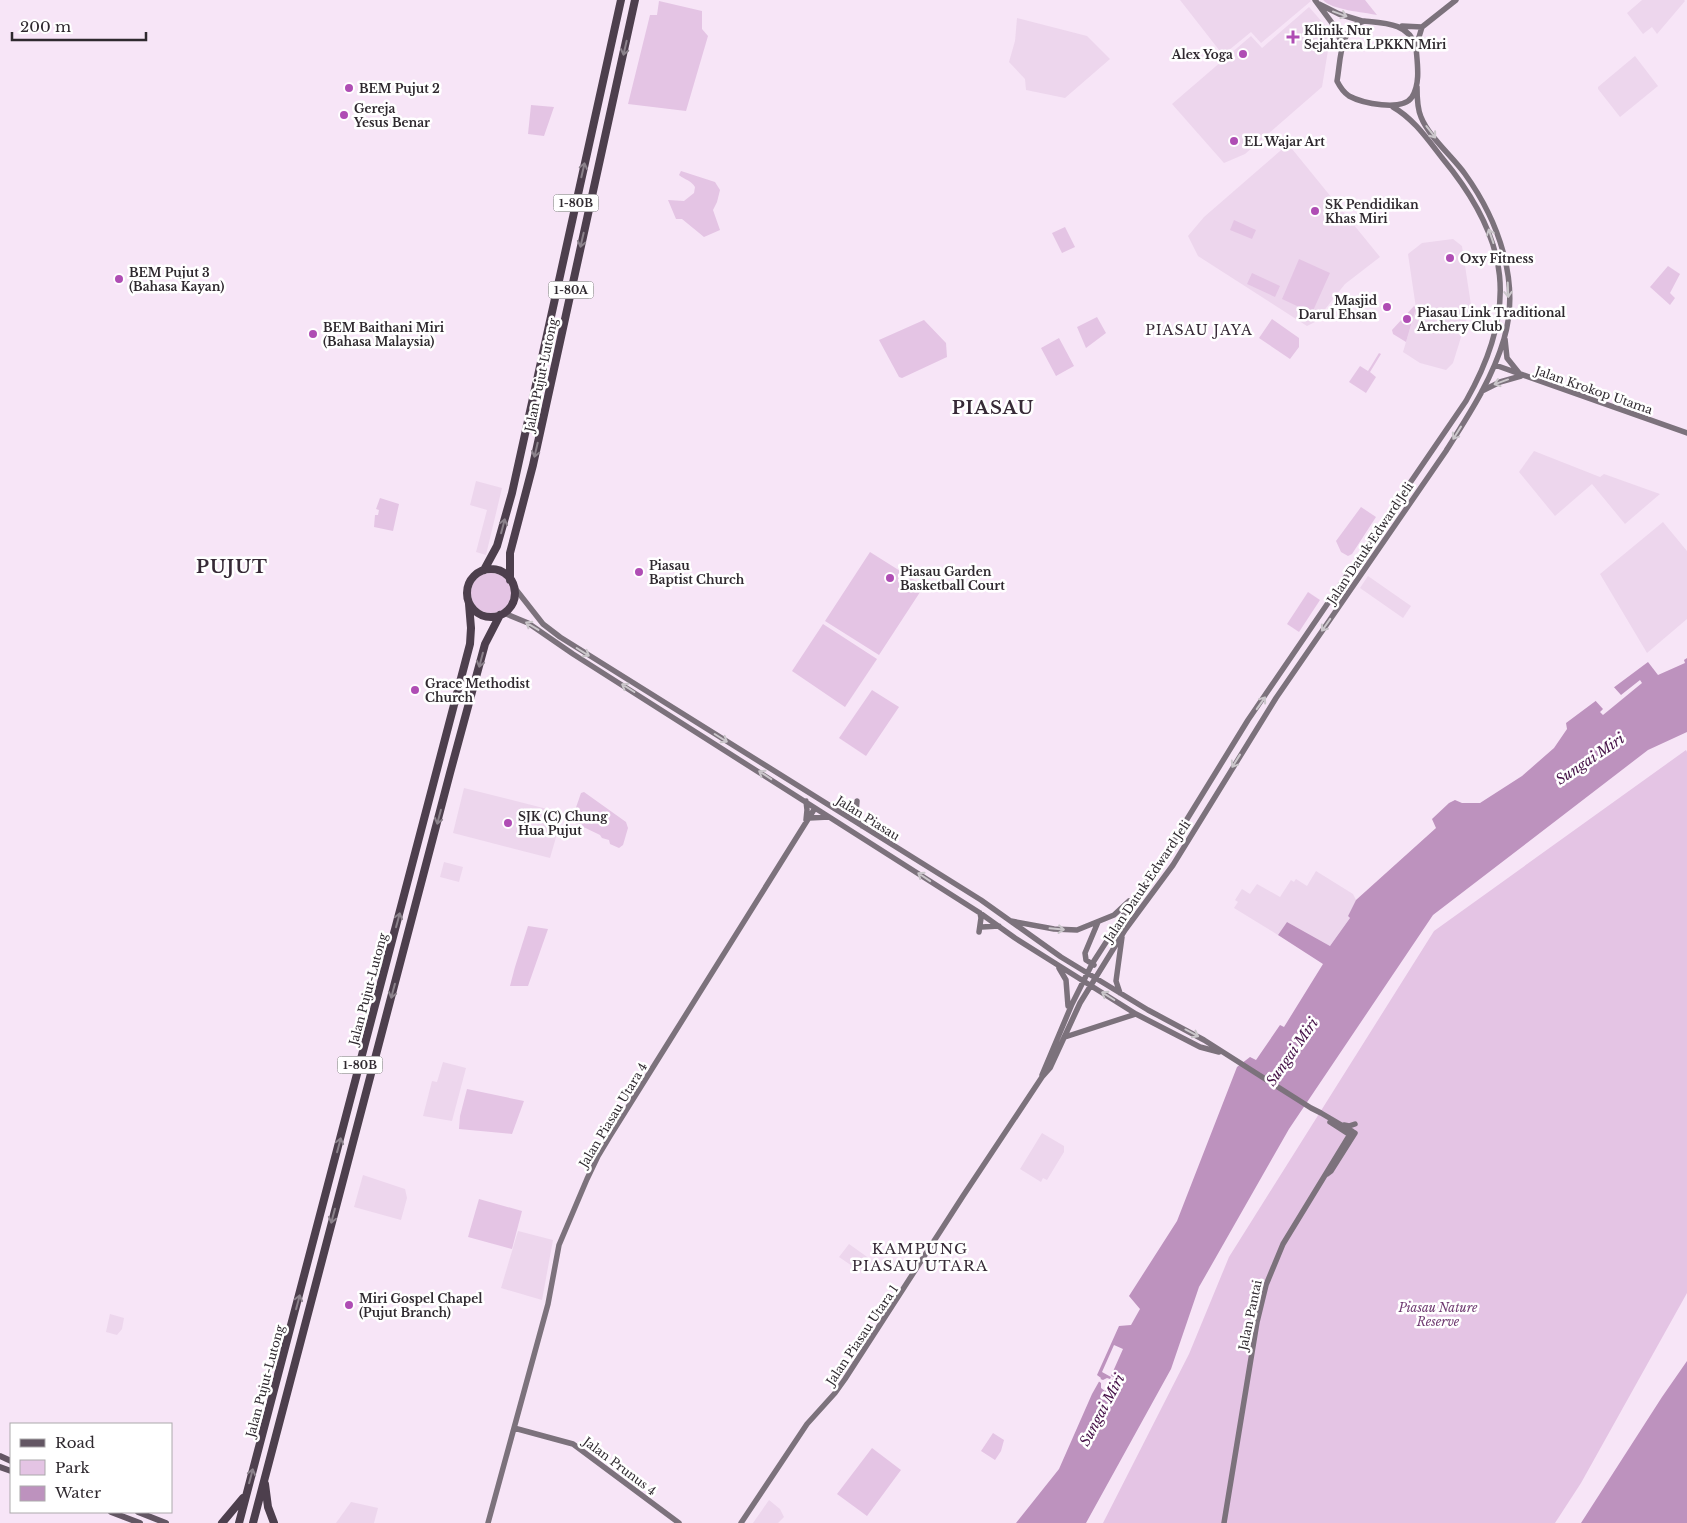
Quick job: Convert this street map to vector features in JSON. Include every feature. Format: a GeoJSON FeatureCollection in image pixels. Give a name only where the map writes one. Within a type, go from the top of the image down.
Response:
{"type":"FeatureCollection","features":[{"type":"Feature","properties":{"kind":"highway","name":"Jalan Pujut-Lutong"},"geometry":{"type":"LineString","coordinates":[[484,570],[497,546],[512,493],[621,0]]}},
{"type":"Feature","properties":{"kind":"highway","name":"Jalan Pujut-Lutong"},"geometry":{"type":"LineString","coordinates":[[512,584],[510,553],[533,465],[635,0]]}},
{"type":"Feature","properties":{"kind":"highway"},"geometry":{"type":"LineString","coordinates":[[484,570],[499,571],[512,584],[514,597],[511,606],[502,614],[491,617],[482,616],[469,604],[467,597],[469,583],[473,577],[484,570]]}},
{"type":"Feature","properties":{"kind":"highway","name":"Jalan Pujut-Lutong"},"geometry":{"type":"LineString","coordinates":[[239,1523],[468,653],[471,628],[469,604]]}},
{"type":"Feature","properties":{"kind":"highway","name":"Jalan Pujut-Lutong"},"geometry":{"type":"LineString","coordinates":[[253,1523],[483,654],[488,638],[502,614]]}},
{"type":"Feature","properties":{"kind":"highway"},"geometry":{"type":"LineString","coordinates":[[264,1479],[268,1506],[274,1523]]}},
{"type":"Feature","properties":{"kind":"highway"},"geometry":{"type":"LineString","coordinates":[[222,1523],[236,1509],[246,1494]]}},
{"type":"Feature","properties":{"kind":"main road"},"geometry":{"type":"LineString","coordinates":[[114,1513],[140,1523]]}},
{"type":"Feature","properties":{"kind":"main road"},"geometry":{"type":"LineString","coordinates":[[141,1513],[166,1523]]}},
{"type":"Feature","properties":{"kind":"street"},"geometry":{"type":"LineString","coordinates":[[1364,21],[1354,24],[1350,28],[1343,45],[1337,81],[1342,90],[1351,97],[1393,107],[1404,104],[1411,99],[1416,87],[1416,46],[1422,28],[1456,0]]}},
{"type":"Feature","properties":{"kind":"street"},"geometry":{"type":"LineString","coordinates":[[1316,1],[1339,14],[1364,21],[1422,28]]}},
{"type":"Feature","properties":{"kind":"street"},"geometry":{"type":"LineString","coordinates":[[1316,1],[1343,45]]}},
{"type":"Feature","properties":{"kind":"street"},"geometry":{"type":"LineString","coordinates":[[1399,26],[1412,35],[1416,46]]}},
{"type":"Feature","properties":{"kind":"street","name":"Jalan Datuk Edward Jeli"},"geometry":{"type":"LineString","coordinates":[[1090,986],[1122,935],[1173,865],[1276,698],[1446,451],[1482,391],[1495,365],[1505,337],[1509,308],[1506,262],[1501,244],[1495,225],[1480,196],[1464,173],[1426,127],[1418,108],[1416,87]]}},
{"type":"Feature","properties":{"kind":"street","name":"Jalan Datuk Edward Jeli"},"geometry":{"type":"LineString","coordinates":[[1083,981],[1139,891],[1165,855],[1248,720],[1458,413],[1480,374],[1494,336],[1499,313],[1501,288],[1496,252],[1486,222],[1473,198],[1450,167],[1411,120],[1393,107]]}},
{"type":"Feature","properties":{"kind":"street"},"geometry":{"type":"LineString","coordinates":[[1482,391],[1500,382],[1522,375],[1507,358],[1505,337]]}},
{"type":"Feature","properties":{"kind":"street"},"geometry":{"type":"LineString","coordinates":[[1480,374],[1495,365],[1488,352]]}},
{"type":"Feature","properties":{"kind":"street","name":"Jalan Krokop Utama"},"geometry":{"type":"LineString","coordinates":[[1495,365],[1687,433]]}},
{"type":"Feature","properties":{"kind":"street","name":"Jalan Piasau"},"geometry":{"type":"LineString","coordinates":[[512,584],[550,631],[981,900],[1087,973],[1148,1010],[1204,1040],[1318,1112],[1320,1116],[1340,1126]]}},
{"type":"Feature","properties":{"kind":"street","name":"Jalan Piasau"},"geometry":{"type":"LineString","coordinates":[[502,614],[528,623],[573,654],[701,734],[1136,1014],[1200,1047],[1222,1052]]}},
{"type":"Feature","properties":{"kind":"street"},"geometry":{"type":"LineString","coordinates":[[701,734],[705,728]]}},
{"type":"Feature","properties":{"kind":"street"},"geometry":{"type":"LineString","coordinates":[[814,796],[815,808]]}},
{"type":"Feature","properties":{"kind":"street"},"geometry":{"type":"LineString","coordinates":[[857,801],[856,812],[862,826]]}},
{"type":"Feature","properties":{"kind":"street"},"geometry":{"type":"LineString","coordinates":[[806,802],[807,820],[830,817]]}},
{"type":"Feature","properties":{"kind":"street"},"geometry":{"type":"LineString","coordinates":[[832,807],[853,807]]}},
{"type":"Feature","properties":{"kind":"street","name":"Jalan Piasau Utara 4"},"geometry":{"type":"LineString","coordinates":[[488,1523],[548,1304],[560,1245],[594,1164],[815,808]]}},
{"type":"Feature","properties":{"kind":"street"},"geometry":{"type":"LineString","coordinates":[[1188,818],[1205,812]]}},
{"type":"Feature","properties":{"kind":"street"},"geometry":{"type":"LineString","coordinates":[[847,817],[848,828]]}},
{"type":"Feature","properties":{"kind":"street"},"geometry":{"type":"LineString","coordinates":[[1009,920],[1054,930],[1077,930],[1098,922],[1120,910],[1139,891]]}},
{"type":"Feature","properties":{"kind":"street"},"geometry":{"type":"LineString","coordinates":[[947,893],[981,910],[984,906],[981,900]]}},
{"type":"Feature","properties":{"kind":"street"},"geometry":{"type":"LineString","coordinates":[[980,913],[981,929],[1001,928]]}},
{"type":"Feature","properties":{"kind":"street"},"geometry":{"type":"LineString","coordinates":[[1098,922],[1085,953],[1086,960],[1101,969]]}},
{"type":"Feature","properties":{"kind":"street"},"geometry":{"type":"LineString","coordinates":[[1120,993],[1116,981],[1122,935]]}},
{"type":"Feature","properties":{"kind":"street"},"geometry":{"type":"LineString","coordinates":[[1056,964],[1066,980],[1069,999],[1068,1013]]}},
{"type":"Feature","properties":{"kind":"street","name":"Jalan Piasau Utara 1"},"geometry":{"type":"LineString","coordinates":[[1042,1077],[1083,981]]}},
{"type":"Feature","properties":{"kind":"street","name":"Jalan Piasau Utara 1"},"geometry":{"type":"LineString","coordinates":[[741,1523],[807,1424],[845,1379],[963,1196],[1042,1077],[1050,1068],[1066,1037],[1080,1003],[1090,986]]}},
{"type":"Feature","properties":{"kind":"street"},"geometry":{"type":"LineString","coordinates":[[1066,1037],[1136,1014]]}},
{"type":"Feature","properties":{"kind":"street"},"geometry":{"type":"LineString","coordinates":[[1340,1126],[1355,1124]]}},
{"type":"Feature","properties":{"kind":"street"},"geometry":{"type":"LineString","coordinates":[[1327,1174],[1331,1171],[1352,1134],[1340,1126]]}},
{"type":"Feature","properties":{"kind":"street"},"geometry":{"type":"LineString","coordinates":[[1340,1126],[1343,1137],[1342,1146]]}},
{"type":"Feature","properties":{"kind":"street","name":"Jalan Pantai"},"geometry":{"type":"LineString","coordinates":[[1224,1523],[1257,1322],[1266,1285],[1283,1244],[1308,1201],[1327,1174],[1342,1146],[1352,1134]]}},
{"type":"Feature","properties":{"kind":"street","name":"Jalan Prunus 4"},"geometry":{"type":"LineString","coordinates":[[514,1428],[574,1444],[679,1523]]}},
{"type":"Feature","properties":{"kind":"shaded area"},"geometry":{"type":"Polygon","coordinates":[[[1180,0],[1311,1],[1261,43],[1251,32],[1223,55],[1180,0]]]}},
{"type":"Feature","properties":{"kind":"shaded area"},"geometry":{"type":"Polygon","coordinates":[[[1642,0],[1685,1],[1657,34],[1652,27],[1643,34],[1627,13],[1642,0]]]}},
{"type":"Feature","properties":{"kind":"shaded area"},"geometry":{"type":"Polygon","coordinates":[[[1309,7],[1331,32],[1322,87],[1245,154],[1224,163],[1172,104],[1251,36],[1262,48],[1309,7]]]}},
{"type":"Feature","properties":{"kind":"shaded area"},"geometry":{"type":"Polygon","coordinates":[[[1017,18],[1087,36],[1110,59],[1065,98],[1026,90],[1025,79],[1009,62],[1015,41],[1017,18]]]}},
{"type":"Feature","properties":{"kind":"shaded area"},"geometry":{"type":"Polygon","coordinates":[[[1635,56],[1658,86],[1620,117],[1598,87],[1635,56]]]}},
{"type":"Feature","properties":{"kind":"shaded area"},"geometry":{"type":"Polygon","coordinates":[[[1288,144],[1380,257],[1345,284],[1315,322],[1307,326],[1198,256],[1188,236],[1204,217],[1288,144]]]}},
{"type":"Feature","properties":{"kind":"shaded area"},"geometry":{"type":"Polygon","coordinates":[[[1453,239],[1462,246],[1471,305],[1453,363],[1446,370],[1420,363],[1403,352],[1416,308],[1408,254],[1422,243],[1453,239]]]}},
{"type":"Feature","properties":{"kind":"shaded area"},"geometry":{"type":"Polygon","coordinates":[[[1534,451],[1600,477],[1604,474],[1660,494],[1625,524],[1592,484],[1555,516],[1519,472],[1534,451]]]}},
{"type":"Feature","properties":{"kind":"shaded area"},"geometry":{"type":"Polygon","coordinates":[[[476,481],[502,488],[486,555],[476,552],[487,510],[470,505],[476,481]]]}},
{"type":"Feature","properties":{"kind":"shaded area"},"geometry":{"type":"Polygon","coordinates":[[[1663,522],[1687,551],[1687,619],[1647,653],[1600,574],[1663,522]]]}},
{"type":"Feature","properties":{"kind":"shaded area"},"geometry":{"type":"Polygon","coordinates":[[[1368,576],[1411,606],[1403,618],[1360,588],[1368,576]]]}},
{"type":"Feature","properties":{"kind":"shaded area","name":"SJK (C) Chung Hua Pujut"},"geometry":{"type":"Polygon","coordinates":[[[464,788],[563,813],[550,858],[453,833],[464,788]]]}},
{"type":"Feature","properties":{"kind":"shaded area"},"geometry":{"type":"Polygon","coordinates":[[[444,862],[463,867],[459,882],[440,877],[444,862]]]}},
{"type":"Feature","properties":{"kind":"shaded area"},"geometry":{"type":"Polygon","coordinates":[[[1316,871],[1353,894],[1356,900],[1348,916],[1350,918],[1330,946],[1287,922],[1278,935],[1234,908],[1238,902],[1235,900],[1242,889],[1250,894],[1257,884],[1280,897],[1291,880],[1294,882],[1296,879],[1307,886],[1316,871]]]}},
{"type":"Feature","properties":{"kind":"shaded area"},"geometry":{"type":"Polygon","coordinates":[[[443,1062],[466,1068],[452,1121],[423,1116],[432,1081],[437,1082],[443,1062]]]}},
{"type":"Feature","properties":{"kind":"shaded area"},"geometry":{"type":"Polygon","coordinates":[[[1042,1133],[1064,1146],[1064,1152],[1047,1180],[1043,1178],[1041,1182],[1020,1169],[1042,1133]]]}},
{"type":"Feature","properties":{"kind":"shaded area"},"geometry":{"type":"Polygon","coordinates":[[[363,1175],[405,1189],[407,1198],[401,1220],[354,1207],[363,1175]]]}},
{"type":"Feature","properties":{"kind":"shaded area"},"geometry":{"type":"Polygon","coordinates":[[[518,1231],[553,1240],[542,1300],[501,1288],[518,1231]]]}},
{"type":"Feature","properties":{"kind":"shaded area"},"geometry":{"type":"Polygon","coordinates":[[[849,1244],[870,1259],[861,1272],[839,1257],[849,1244]]]}},
{"type":"Feature","properties":{"kind":"shaded area"},"geometry":{"type":"Polygon","coordinates":[[[110,1314],[124,1318],[122,1329],[117,1335],[106,1332],[110,1314]]]}},
{"type":"Feature","properties":{"kind":"shaded area"},"geometry":{"type":"Polygon","coordinates":[[[769,1500],[780,1509],[784,1517],[778,1523],[753,1523],[769,1500]]]}},
{"type":"Feature","properties":{"kind":"shaded area"},"geometry":{"type":"Polygon","coordinates":[[[351,1502],[378,1508],[374,1523],[336,1523],[351,1502]]]}},
{"type":"Feature","properties":{"kind":"green space"},"geometry":{"type":"Polygon","coordinates":[[[1323,0],[1365,0],[1377,15],[1340,8],[1323,0]]]}},
{"type":"Feature","properties":{"kind":"green space"},"geometry":{"type":"Polygon","coordinates":[[[659,1],[702,11],[702,29],[708,36],[686,111],[628,104],[650,15],[657,15],[659,1]]]}},
{"type":"Feature","properties":{"kind":"green space"},"geometry":{"type":"Polygon","coordinates":[[[531,105],[554,107],[544,136],[528,134],[531,105]]]}},
{"type":"Feature","properties":{"kind":"green space"},"geometry":{"type":"Polygon","coordinates":[[[681,171],[715,182],[720,190],[713,210],[720,230],[704,237],[682,219],[676,219],[668,200],[684,201],[694,193],[695,187],[690,181],[679,175],[681,171]]]}},
{"type":"Feature","properties":{"kind":"green space"},"geometry":{"type":"Polygon","coordinates":[[[1234,220],[1256,230],[1252,239],[1230,230],[1234,220]]]}},
{"type":"Feature","properties":{"kind":"green space"},"geometry":{"type":"Polygon","coordinates":[[[1065,227],[1075,247],[1062,253],[1052,233],[1065,227]]]}},
{"type":"Feature","properties":{"kind":"green space"},"geometry":{"type":"Polygon","coordinates":[[[1299,259],[1330,273],[1312,313],[1282,299],[1299,259]]]}},
{"type":"Feature","properties":{"kind":"green space"},"geometry":{"type":"Polygon","coordinates":[[[1668,266],[1680,274],[1670,293],[1675,298],[1670,305],[1650,287],[1668,266]]]}},
{"type":"Feature","properties":{"kind":"green space"},"geometry":{"type":"Polygon","coordinates":[[[1252,273],[1280,286],[1275,297],[1247,284],[1252,273]]]}},
{"type":"Feature","properties":{"kind":"green space","name":"Piasau Link Traditional Archery Club"},"geometry":{"type":"Polygon","coordinates":[[[1414,306],[1416,308],[1406,342],[1393,334],[1392,330],[1414,306]]]}},
{"type":"Feature","properties":{"kind":"green space"},"geometry":{"type":"Polygon","coordinates":[[[1097,317],[1106,333],[1086,348],[1077,327],[1097,317]]]}},
{"type":"Feature","properties":{"kind":"green space"},"geometry":{"type":"Polygon","coordinates":[[[1272,319],[1299,338],[1299,347],[1290,359],[1259,338],[1272,319]]]}},
{"type":"Feature","properties":{"kind":"green space"},"geometry":{"type":"Polygon","coordinates":[[[924,320],[946,343],[947,357],[902,378],[899,377],[879,340],[924,320]]]}},
{"type":"Feature","properties":{"kind":"green space"},"geometry":{"type":"Polygon","coordinates":[[[1059,338],[1074,366],[1056,376],[1041,348],[1059,338]]]}},
{"type":"Feature","properties":{"kind":"green space"},"geometry":{"type":"Polygon","coordinates":[[[1379,353],[1381,354],[1370,372],[1376,377],[1366,393],[1349,382],[1360,366],[1368,371],[1379,353]]]}},
{"type":"Feature","properties":{"kind":"green space"},"geometry":{"type":"Polygon","coordinates":[[[380,498],[399,504],[393,531],[374,527],[375,515],[378,515],[379,510],[376,509],[380,498]]]}},
{"type":"Feature","properties":{"kind":"green space"},"geometry":{"type":"Polygon","coordinates":[[[1361,507],[1376,517],[1352,554],[1348,556],[1341,552],[1336,541],[1361,507]]]}},
{"type":"Feature","properties":{"kind":"green space"},"geometry":{"type":"Polygon","coordinates":[[[870,552],[924,586],[879,655],[825,621],[870,552]]]}},
{"type":"Feature","properties":{"kind":"green space"},"geometry":{"type":"Polygon","coordinates":[[[491,573],[505,579],[511,593],[505,607],[491,613],[477,607],[471,593],[477,579],[491,573]]]}},
{"type":"Feature","properties":{"kind":"green space"},"geometry":{"type":"Polygon","coordinates":[[[1308,592],[1320,600],[1299,632],[1287,624],[1308,592]]]}},
{"type":"Feature","properties":{"kind":"green space"},"geometry":{"type":"Polygon","coordinates":[[[823,624],[877,659],[845,707],[792,671],[823,624]]]}},
{"type":"Feature","properties":{"kind":"green space"},"geometry":{"type":"Polygon","coordinates":[[[872,690],[899,707],[866,756],[839,738],[872,690]]]}},
{"type":"Feature","properties":{"kind":"green space","name":"Piasau Nature Reserve"},"geometry":{"type":"Polygon","coordinates":[[[1686,750],[1687,1293],[1581,1483],[1555,1523],[1103,1523],[1189,1354],[1229,1257],[1434,931],[1686,750]]]}},
{"type":"Feature","properties":{"kind":"green space"},"geometry":{"type":"Polygon","coordinates":[[[584,792],[626,822],[628,828],[623,845],[619,848],[610,844],[609,840],[573,822],[572,819],[581,793],[584,792]]]}},
{"type":"Feature","properties":{"kind":"green space"},"geometry":{"type":"Polygon","coordinates":[[[528,926],[548,929],[528,986],[510,986],[515,967],[528,926]]]}},
{"type":"Feature","properties":{"kind":"green space"},"geometry":{"type":"Polygon","coordinates":[[[467,1089],[524,1101],[512,1134],[459,1129],[460,1116],[467,1089]]]}},
{"type":"Feature","properties":{"kind":"green space"},"geometry":{"type":"Polygon","coordinates":[[[479,1199],[522,1211],[512,1249],[468,1237],[479,1199]]]}},
{"type":"Feature","properties":{"kind":"green space"},"geometry":{"type":"Polygon","coordinates":[[[993,1433],[1004,1440],[1001,1451],[995,1460],[981,1451],[993,1433]]]}},
{"type":"Feature","properties":{"kind":"green space"},"geometry":{"type":"Polygon","coordinates":[[[872,1448],[901,1470],[867,1516],[837,1494],[872,1448]]]}},
{"type":"Feature","properties":{"kind":"water","name":"Sungai Miri"},"geometry":{"type":"Polygon","coordinates":[[[1687,658],[1687,732],[1648,750],[1433,915],[1289,1129],[1199,1287],[1171,1369],[1086,1523],[1016,1523],[1059,1469],[1101,1378],[1097,1375],[1119,1326],[1131,1325],[1140,1309],[1129,1296],[1177,1221],[1237,1067],[1250,1057],[1256,1060],[1280,1025],[1284,1027],[1323,964],[1278,935],[1287,922],[1330,946],[1350,918],[1348,916],[1356,900],[1436,828],[1432,819],[1449,803],[1455,800],[1462,803],[1480,803],[1522,776],[1554,748],[1567,729],[1566,723],[1648,662],[1658,675],[1685,663],[1684,660],[1687,658]]]}},
{"type":"Feature","properties":{"kind":"water"},"geometry":{"type":"Polygon","coordinates":[[[1687,1361],[1687,1523],[1581,1523],[1662,1397],[1687,1361]]]}},
{"type":"Feature","properties":{"kind":"pier"},"geometry":{"type":"Polygon","coordinates":[[[1640,680],[1642,683],[1603,715],[1600,712],[1603,709],[1593,698],[1612,685],[1621,695],[1640,680]]]}},
{"type":"Feature","properties":{"kind":"pier"},"geometry":{"type":"Polygon","coordinates":[[[1114,1345],[1123,1349],[1111,1376],[1114,1377],[1105,1391],[1101,1388],[1101,1383],[1095,1377],[1103,1380],[1110,1379],[1111,1377],[1102,1372],[1114,1345]]]}},
{"type":"Feature","properties":{"kind":"place","name":"Klinik Nur Sejahtera LPKKN Miri"},"geometry":{"type":"Point","coordinates":[1293,37]}},
{"type":"Feature","properties":{"kind":"place","name":"Alex Yoga"},"geometry":{"type":"Point","coordinates":[1243,54]}},
{"type":"Feature","properties":{"kind":"place","name":"BEM Pujut 2"},"geometry":{"type":"Point","coordinates":[349,88]}},
{"type":"Feature","properties":{"kind":"place","name":"Gereja Yesus Benar"},"geometry":{"type":"Point","coordinates":[344,115]}},
{"type":"Feature","properties":{"kind":"place","name":"EL Wajar Art"},"geometry":{"type":"Point","coordinates":[1234,141]}},
{"type":"Feature","properties":{"kind":"place","name":"SK Pendidikan Khas Miri"},"geometry":{"type":"Point","coordinates":[1315,211]}},
{"type":"Feature","properties":{"kind":"place","name":"Oxy Fitness"},"geometry":{"type":"Point","coordinates":[1450,258]}},
{"type":"Feature","properties":{"kind":"place","name":"BEM Pujut 3 (Bahasa Kayan)"},"geometry":{"type":"Point","coordinates":[119,279]}},
{"type":"Feature","properties":{"kind":"place","name":"Masjid Darul Ehsan"},"geometry":{"type":"Point","coordinates":[1387,307]}},
{"type":"Feature","properties":{"kind":"place","name":"Piasau Link Traditional Archery Club"},"geometry":{"type":"Point","coordinates":[1407,319]}},
{"type":"Feature","properties":{"kind":"place","name":"BEM Baithani Miri (Bahasa Malaysia)"},"geometry":{"type":"Point","coordinates":[313,334]}},
{"type":"Feature","properties":{"kind":"place","name":"Piasau Baptist Church"},"geometry":{"type":"Point","coordinates":[639,572]}},
{"type":"Feature","properties":{"kind":"place","name":"Piasau Garden Basketball Court"},"geometry":{"type":"Point","coordinates":[890,578]}},
{"type":"Feature","properties":{"kind":"place","name":"Grace Methodist Church"},"geometry":{"type":"Point","coordinates":[415,690]}},
{"type":"Feature","properties":{"kind":"place","name":"SJK (C) Chung Hua Pujut"},"geometry":{"type":"Point","coordinates":[508,823]}},
{"type":"Feature","properties":{"kind":"place","name":"Miri Gospel Chapel (Pujut Branch)"},"geometry":{"type":"Point","coordinates":[349,1305]}},
{"type":"Feature","properties":{"kind":"district","name":"PIASAU JAYA"},"geometry":{"type":"Point","coordinates":[1199,330]}},
{"type":"Feature","properties":{"kind":"district","name":"PIASAU"},"geometry":{"type":"Point","coordinates":[993,408]}},
{"type":"Feature","properties":{"kind":"district","name":"PUJUT"},"geometry":{"type":"Point","coordinates":[232,567]}},
{"type":"Feature","properties":{"kind":"district","name":"KAMPUNG PIASAU UTARA"},"geometry":{"type":"Point","coordinates":[920,1256]}}]}
